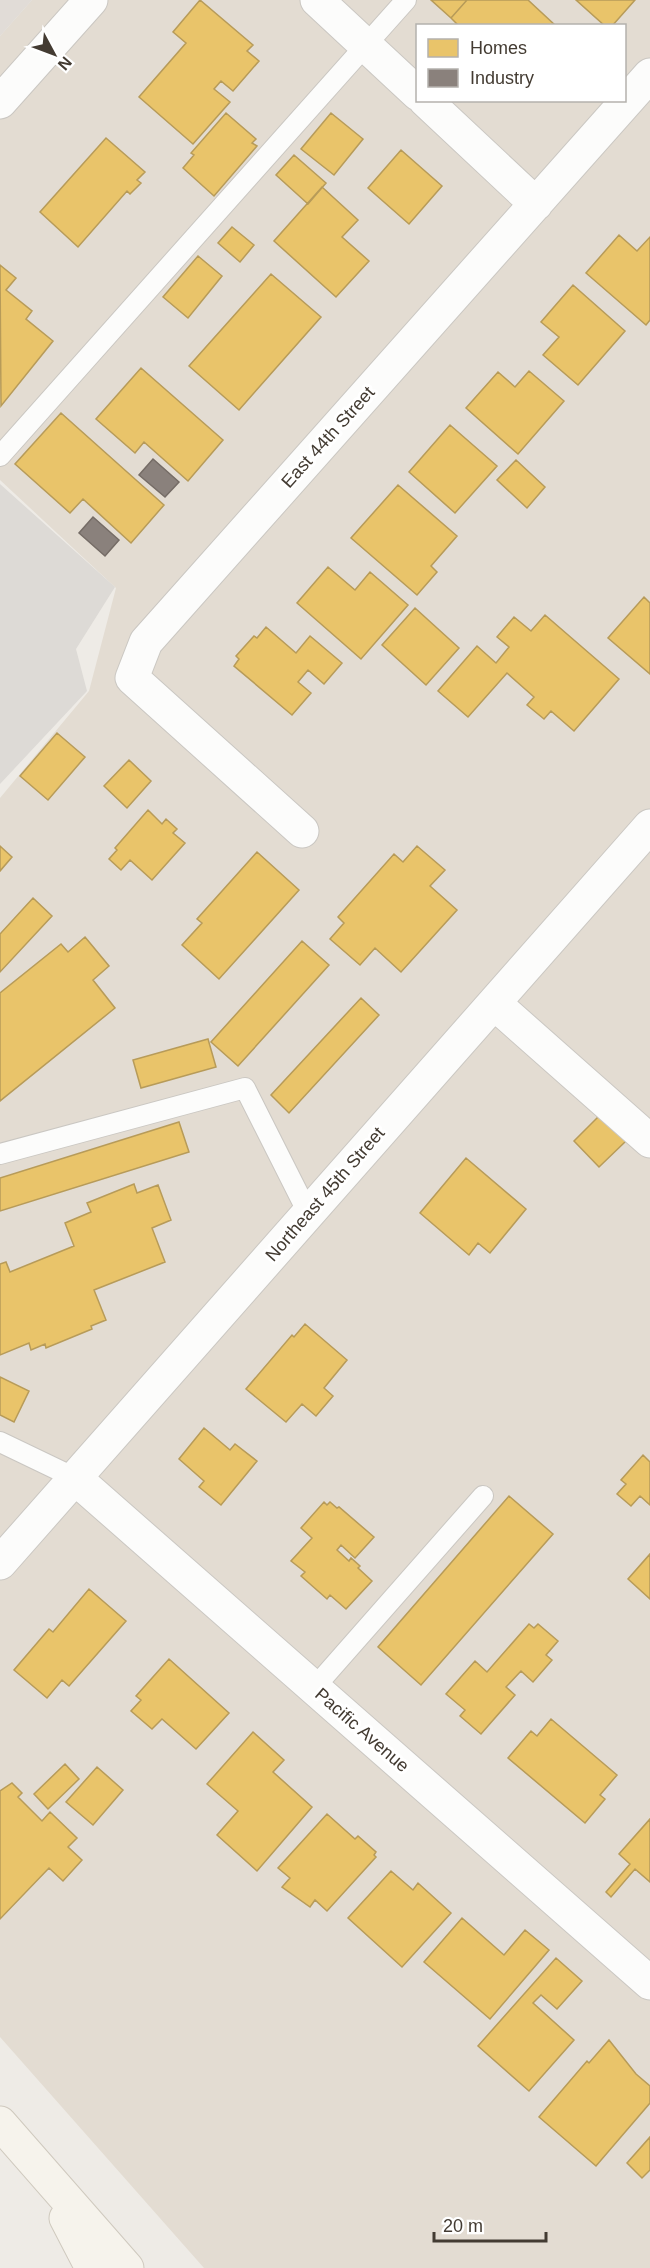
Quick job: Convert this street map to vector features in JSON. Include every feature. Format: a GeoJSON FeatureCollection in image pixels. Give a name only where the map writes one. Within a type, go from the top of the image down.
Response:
{"type":"FeatureCollection","features":[{"type":"Feature","properties":{"kind":"main road"},"geometry":{"type":"LineString","coordinates":[[0,2123],[127,2268]]}},
{"type":"Feature","properties":{"kind":"main road"},"geometry":{"type":"LineString","coordinates":[[38,2166],[92,2268]]}},
{"type":"Feature","properties":{"kind":"street"},"geometry":{"type":"LineString","coordinates":[[0,102],[91,0]]}},
{"type":"Feature","properties":{"kind":"street"},"geometry":{"type":"LineString","coordinates":[[317,0],[416,93]]}},
{"type":"Feature","properties":{"kind":"street","name":"East 44th Street"},"geometry":{"type":"LineString","coordinates":[[302,831],[132,678],[146,642],[650,75]]}},
{"type":"Feature","properties":{"kind":"street"},"geometry":{"type":"LineString","coordinates":[[427,102],[536,204]]}},
{"type":"Feature","properties":{"kind":"street","name":"Northeast 45th Street"},"geometry":{"type":"LineString","coordinates":[[0,1563],[650,826]]}},
{"type":"Feature","properties":{"kind":"street"},"geometry":{"type":"LineString","coordinates":[[494,1003],[650,1141]]}},
{"type":"Feature","properties":{"kind":"street","name":"Pacific Avenue"},"geometry":{"type":"LineString","coordinates":[[75,1478],[650,1983]]}},
{"type":"Feature","properties":{"kind":"lane"},"geometry":{"type":"LineString","coordinates":[[0,456],[406,0]]}},
{"type":"Feature","properties":{"kind":"lane"},"geometry":{"type":"LineString","coordinates":[[0,1154],[245,1088],[308,1213]]}},
{"type":"Feature","properties":{"kind":"lane"},"geometry":{"type":"LineString","coordinates":[[0,1442],[75,1478]]}},
{"type":"Feature","properties":{"kind":"lane"},"geometry":{"type":"LineString","coordinates":[[314,1688],[483,1496]]}},
{"type":"Feature","properties":{"kind":"shaded area"},"geometry":{"type":"Polygon","coordinates":[[[0,0],[32,0],[0,36],[0,0]]]}},
{"type":"Feature","properties":{"kind":"shaded area"},"geometry":{"type":"Polygon","coordinates":[[[32,0],[650,0],[650,2268],[204,2268],[0,2037],[0,798],[89,691],[116,588],[0,480],[0,36],[32,0]]]}},
{"type":"Feature","properties":{"kind":"shaded area"},"geometry":{"type":"Polygon","coordinates":[[[0,484],[115,587],[76,649],[87,691],[0,784],[0,484]]]}},
{"type":"Feature","properties":{"kind":"building: Homes"},"geometry":{"type":"Polygon","coordinates":[[[200,0],[253,45],[247,51],[259,61],[233,91],[221,81],[214,89],[230,102],[193,144],[139,97],[186,43],[173,32],[200,0]]]}},
{"type":"Feature","properties":{"kind":"building: Homes"},"geometry":{"type":"Polygon","coordinates":[[[431,0],[467,0],[451,18],[431,0]]]}},
{"type":"Feature","properties":{"kind":"building: Homes"},"geometry":{"type":"Polygon","coordinates":[[[467,0],[528,0],[554,24],[457,24],[451,18],[467,0]]]}},
{"type":"Feature","properties":{"kind":"building: Homes"},"geometry":{"type":"Polygon","coordinates":[[[576,0],[635,0],[614,24],[603,24],[576,0]]]}},
{"type":"Feature","properties":{"kind":"building: Homes"},"geometry":{"type":"Polygon","coordinates":[[[226,113],[256,139],[252,143],[257,146],[214,196],[183,168],[194,155],[191,153],[226,113]]]}},
{"type":"Feature","properties":{"kind":"building: Homes"},"geometry":{"type":"Polygon","coordinates":[[[331,113],[363,139],[334,175],[301,149],[331,113]]]}},
{"type":"Feature","properties":{"kind":"building: Homes"},"geometry":{"type":"Polygon","coordinates":[[[106,138],[145,172],[137,180],[141,183],[130,194],[127,191],[78,247],[40,212],[106,138]]]}},
{"type":"Feature","properties":{"kind":"building: Homes"},"geometry":{"type":"Polygon","coordinates":[[[401,150],[442,186],[409,224],[368,188],[401,150]]]}},
{"type":"Feature","properties":{"kind":"building: Homes"},"geometry":{"type":"Polygon","coordinates":[[[294,155],[326,183],[308,204],[276,175],[294,155]]]}},
{"type":"Feature","properties":{"kind":"building: Homes"},"geometry":{"type":"Polygon","coordinates":[[[322,187],[358,220],[342,237],[369,261],[336,297],[274,241],[322,187]]]}},
{"type":"Feature","properties":{"kind":"building: Homes"},"geometry":{"type":"Polygon","coordinates":[[[232,227],[254,245],[240,262],[218,243],[232,227]]]}},
{"type":"Feature","properties":{"kind":"building: Homes"},"geometry":{"type":"Polygon","coordinates":[[[619,235],[637,251],[650,237],[650,320],[646,325],[586,273],[619,235]]]}},
{"type":"Feature","properties":{"kind":"building: Homes"},"geometry":{"type":"Polygon","coordinates":[[[198,256],[222,276],[188,318],[163,297],[198,256]]]}},
{"type":"Feature","properties":{"kind":"building: Homes"},"geometry":{"type":"Polygon","coordinates":[[[0,265],[16,278],[6,290],[32,311],[26,319],[53,341],[1,406],[0,265]]]}},
{"type":"Feature","properties":{"kind":"building: Homes"},"geometry":{"type":"Polygon","coordinates":[[[271,274],[321,317],[239,410],[189,366],[271,274]]]}},
{"type":"Feature","properties":{"kind":"building: Homes"},"geometry":{"type":"Polygon","coordinates":[[[573,285],[625,331],[578,385],[543,355],[559,337],[541,322],[573,285]]]}},
{"type":"Feature","properties":{"kind":"building: Homes"},"geometry":{"type":"Polygon","coordinates":[[[141,368],[223,440],[188,481],[144,442],[135,453],[96,419],[141,368]]]}},
{"type":"Feature","properties":{"kind":"building: Homes"},"geometry":{"type":"Polygon","coordinates":[[[529,371],[564,401],[518,454],[466,408],[498,372],[515,387],[529,371]]]}},
{"type":"Feature","properties":{"kind":"building: Homes"},"geometry":{"type":"Polygon","coordinates":[[[61,413],[164,505],[131,543],[83,499],[70,513],[15,464],[61,413]]]}},
{"type":"Feature","properties":{"kind":"building: Homes"},"geometry":{"type":"Polygon","coordinates":[[[450,425],[497,466],[455,513],[409,472],[450,425]]]}},
{"type":"Feature","properties":{"kind":"building: Homes"},"geometry":{"type":"Polygon","coordinates":[[[516,460],[545,487],[527,508],[497,480],[516,460]]]}},
{"type":"Feature","properties":{"kind":"building: Homes"},"geometry":{"type":"Polygon","coordinates":[[[398,485],[457,536],[431,566],[437,572],[417,595],[351,538],[398,485]]]}},
{"type":"Feature","properties":{"kind":"building: Homes"},"geometry":{"type":"Polygon","coordinates":[[[328,567],[355,590],[370,572],[408,605],[361,659],[297,603],[328,567]]]}},
{"type":"Feature","properties":{"kind":"building: Homes"},"geometry":{"type":"Polygon","coordinates":[[[644,597],[650,603],[650,674],[608,638],[644,597]]]}},
{"type":"Feature","properties":{"kind":"building: Homes"},"geometry":{"type":"Polygon","coordinates":[[[415,608],[459,648],[426,685],[382,645],[415,608]]]}},
{"type":"Feature","properties":{"kind":"building: Homes"},"geometry":{"type":"Polygon","coordinates":[[[545,615],[619,679],[574,731],[551,711],[544,719],[527,705],[534,697],[507,673],[468,717],[438,691],[477,646],[496,663],[509,647],[497,637],[514,617],[531,631],[545,615]]]}},
{"type":"Feature","properties":{"kind":"building: Homes"},"geometry":{"type":"Polygon","coordinates":[[[266,627],[296,653],[310,636],[342,663],[324,684],[308,670],[298,682],[311,693],[292,715],[234,666],[239,659],[236,656],[254,636],[257,638],[266,627]]]}},
{"type":"Feature","properties":{"kind":"building: Homes"},"geometry":{"type":"Polygon","coordinates":[[[57,733],[85,757],[48,800],[20,776],[57,733]]]}},
{"type":"Feature","properties":{"kind":"building: Homes"},"geometry":{"type":"Polygon","coordinates":[[[129,760],[151,781],[127,808],[104,786],[129,760]]]}},
{"type":"Feature","properties":{"kind":"building: Homes"},"geometry":{"type":"Polygon","coordinates":[[[148,810],[162,824],[166,819],[177,829],[173,833],[185,843],[152,880],[130,860],[121,870],[109,859],[117,850],[115,848],[148,810]]]}},
{"type":"Feature","properties":{"kind":"building: Homes"},"geometry":{"type":"Polygon","coordinates":[[[0,846],[12,857],[0,871],[0,846]]]}},
{"type":"Feature","properties":{"kind":"building: Homes"},"geometry":{"type":"Polygon","coordinates":[[[417,846],[445,870],[430,886],[457,910],[401,972],[375,948],[360,965],[330,939],[344,923],[338,917],[394,854],[403,862],[417,846]]]}},
{"type":"Feature","properties":{"kind":"building: Homes"},"geometry":{"type":"Polygon","coordinates":[[[257,852],[299,890],[219,979],[182,945],[202,923],[197,919],[257,852]]]}},
{"type":"Feature","properties":{"kind":"building: Homes"},"geometry":{"type":"Polygon","coordinates":[[[33,898],[52,916],[0,972],[0,934],[33,898]]]}},
{"type":"Feature","properties":{"kind":"building: Homes"},"geometry":{"type":"Polygon","coordinates":[[[85,937],[109,966],[93,980],[115,1008],[0,1101],[0,993],[61,944],[68,952],[85,937]]]}},
{"type":"Feature","properties":{"kind":"building: Homes"},"geometry":{"type":"Polygon","coordinates":[[[302,941],[329,965],[238,1066],[211,1042],[302,941]]]}},
{"type":"Feature","properties":{"kind":"building: Homes"},"geometry":{"type":"Polygon","coordinates":[[[361,998],[379,1015],[289,1113],[271,1095],[361,998]]]}},
{"type":"Feature","properties":{"kind":"building: Homes"},"geometry":{"type":"Polygon","coordinates":[[[208,1039],[216,1067],[141,1088],[133,1060],[208,1039]]]}},
{"type":"Feature","properties":{"kind":"building: Homes"},"geometry":{"type":"Polygon","coordinates":[[[600,1115],[626,1141],[599,1167],[574,1141],[600,1115]]]}},
{"type":"Feature","properties":{"kind":"building: Homes"},"geometry":{"type":"Polygon","coordinates":[[[179,1122],[189,1152],[0,1211],[0,1178],[179,1122]]]}},
{"type":"Feature","properties":{"kind":"building: Homes"},"geometry":{"type":"Polygon","coordinates":[[[466,1158],[526,1209],[490,1253],[478,1243],[469,1255],[420,1213],[466,1158]]]}},
{"type":"Feature","properties":{"kind":"building: Homes"},"geometry":{"type":"Polygon","coordinates":[[[134,1184],[137,1193],[158,1185],[171,1220],[152,1228],[165,1262],[94,1290],[106,1320],[91,1326],[92,1329],[46,1348],[45,1344],[31,1350],[29,1343],[0,1355],[0,1264],[6,1262],[10,1272],[74,1246],[65,1223],[91,1212],[87,1203],[134,1184]]]}},
{"type":"Feature","properties":{"kind":"building: Homes"},"geometry":{"type":"Polygon","coordinates":[[[305,1324],[347,1360],[324,1388],[333,1396],[316,1416],[302,1404],[286,1422],[246,1389],[292,1335],[294,1337],[305,1324]]]}},
{"type":"Feature","properties":{"kind":"building: Homes"},"geometry":{"type":"Polygon","coordinates":[[[0,1377],[29,1391],[14,1422],[0,1415],[0,1377]]]}},
{"type":"Feature","properties":{"kind":"building: Homes"},"geometry":{"type":"Polygon","coordinates":[[[204,1428],[230,1450],[235,1444],[257,1461],[221,1505],[199,1487],[204,1481],[179,1459],[204,1428]]]}},
{"type":"Feature","properties":{"kind":"building: Homes"},"geometry":{"type":"Polygon","coordinates":[[[643,1455],[650,1462],[650,1505],[640,1496],[631,1506],[617,1494],[626,1484],[621,1480],[643,1455]]]}},
{"type":"Feature","properties":{"kind":"building: Homes"},"geometry":{"type":"Polygon","coordinates":[[[509,1496],[553,1534],[421,1685],[378,1647],[509,1496]]]}},
{"type":"Feature","properties":{"kind":"building: Homes"},"geometry":{"type":"Polygon","coordinates":[[[324,1502],[327,1505],[330,1502],[337,1508],[339,1507],[374,1537],[355,1558],[341,1545],[337,1550],[349,1561],[351,1558],[372,1581],[346,1609],[330,1595],[327,1599],[301,1576],[305,1572],[291,1561],[312,1538],[301,1528],[324,1502]]]}},
{"type":"Feature","properties":{"kind":"building: Homes"},"geometry":{"type":"Polygon","coordinates":[[[650,1554],[650,1599],[628,1579],[650,1554]]]}},
{"type":"Feature","properties":{"kind":"building: Homes"},"geometry":{"type":"Polygon","coordinates":[[[89,1589],[126,1621],[69,1686],[62,1680],[47,1698],[14,1670],[49,1629],[53,1632],[89,1589]]]}},
{"type":"Feature","properties":{"kind":"building: Homes"},"geometry":{"type":"Polygon","coordinates":[[[529,1624],[534,1628],[538,1624],[558,1641],[546,1655],[552,1660],[533,1682],[521,1671],[506,1687],[515,1695],[481,1734],[460,1716],[465,1710],[446,1694],[475,1661],[487,1672],[529,1624]]]}},
{"type":"Feature","properties":{"kind":"building: Homes"},"geometry":{"type":"Polygon","coordinates":[[[169,1659],[229,1713],[196,1749],[162,1719],[152,1729],[131,1711],[141,1700],[136,1696],[169,1659]]]}},
{"type":"Feature","properties":{"kind":"building: Homes"},"geometry":{"type":"Polygon","coordinates":[[[551,1719],[617,1775],[600,1795],[605,1799],[585,1823],[508,1758],[531,1731],[537,1736],[551,1719]]]}},
{"type":"Feature","properties":{"kind":"building: Homes"},"geometry":{"type":"Polygon","coordinates":[[[253,1732],[284,1760],[273,1772],[312,1807],[257,1871],[217,1835],[238,1811],[207,1784],[253,1732]]]}},
{"type":"Feature","properties":{"kind":"building: Homes"},"geometry":{"type":"Polygon","coordinates":[[[65,1764],[79,1779],[48,1809],[34,1794],[65,1764]]]}},
{"type":"Feature","properties":{"kind":"building: Homes"},"geometry":{"type":"Polygon","coordinates":[[[97,1767],[123,1790],[93,1825],[66,1802],[97,1767]]]}},
{"type":"Feature","properties":{"kind":"building: Homes"},"geometry":{"type":"Polygon","coordinates":[[[12,1783],[22,1793],[18,1797],[42,1821],[50,1812],[77,1838],[68,1847],[82,1860],[63,1881],[49,1868],[0,1919],[0,1791],[12,1783]]]}},
{"type":"Feature","properties":{"kind":"building: Homes"},"geometry":{"type":"Polygon","coordinates":[[[327,1814],[355,1839],[358,1836],[376,1852],[374,1855],[376,1857],[327,1911],[315,1900],[310,1907],[282,1887],[290,1878],[278,1868],[327,1814]]]}},
{"type":"Feature","properties":{"kind":"building: Homes"},"geometry":{"type":"Polygon","coordinates":[[[650,1819],[650,1882],[635,1869],[611,1897],[606,1892],[630,1864],[619,1854],[650,1819]]]}},
{"type":"Feature","properties":{"kind":"building: Homes"},"geometry":{"type":"Polygon","coordinates":[[[391,1871],[413,1890],[418,1883],[451,1913],[402,1967],[348,1918],[391,1871]]]}},
{"type":"Feature","properties":{"kind":"building: Homes"},"geometry":{"type":"Polygon","coordinates":[[[462,1918],[504,1955],[525,1930],[549,1950],[490,2019],[424,1962],[462,1918]]]}},
{"type":"Feature","properties":{"kind":"building: Homes"},"geometry":{"type":"Polygon","coordinates":[[[556,1958],[582,1981],[557,2009],[541,1995],[533,2003],[574,2040],[529,2091],[478,2046],[556,1958]]]}},
{"type":"Feature","properties":{"kind":"building: Homes"},"geometry":{"type":"Polygon","coordinates":[[[609,2040],[636,2074],[650,2086],[650,2103],[596,2166],[539,2117],[587,2061],[589,2063],[609,2040]]]}},
{"type":"Feature","properties":{"kind":"building: Homes"},"geometry":{"type":"Polygon","coordinates":[[[650,2137],[650,2170],[642,2178],[627,2163],[650,2137]]]}},
{"type":"Feature","properties":{"kind":"building: Industry"},"geometry":{"type":"Polygon","coordinates":[[[153,459],[179,482],[165,497],[139,475],[153,459]]]}},
{"type":"Feature","properties":{"kind":"building: Industry"},"geometry":{"type":"Polygon","coordinates":[[[93,517],[119,540],[105,556],[79,533],[93,517]]]}}]}
